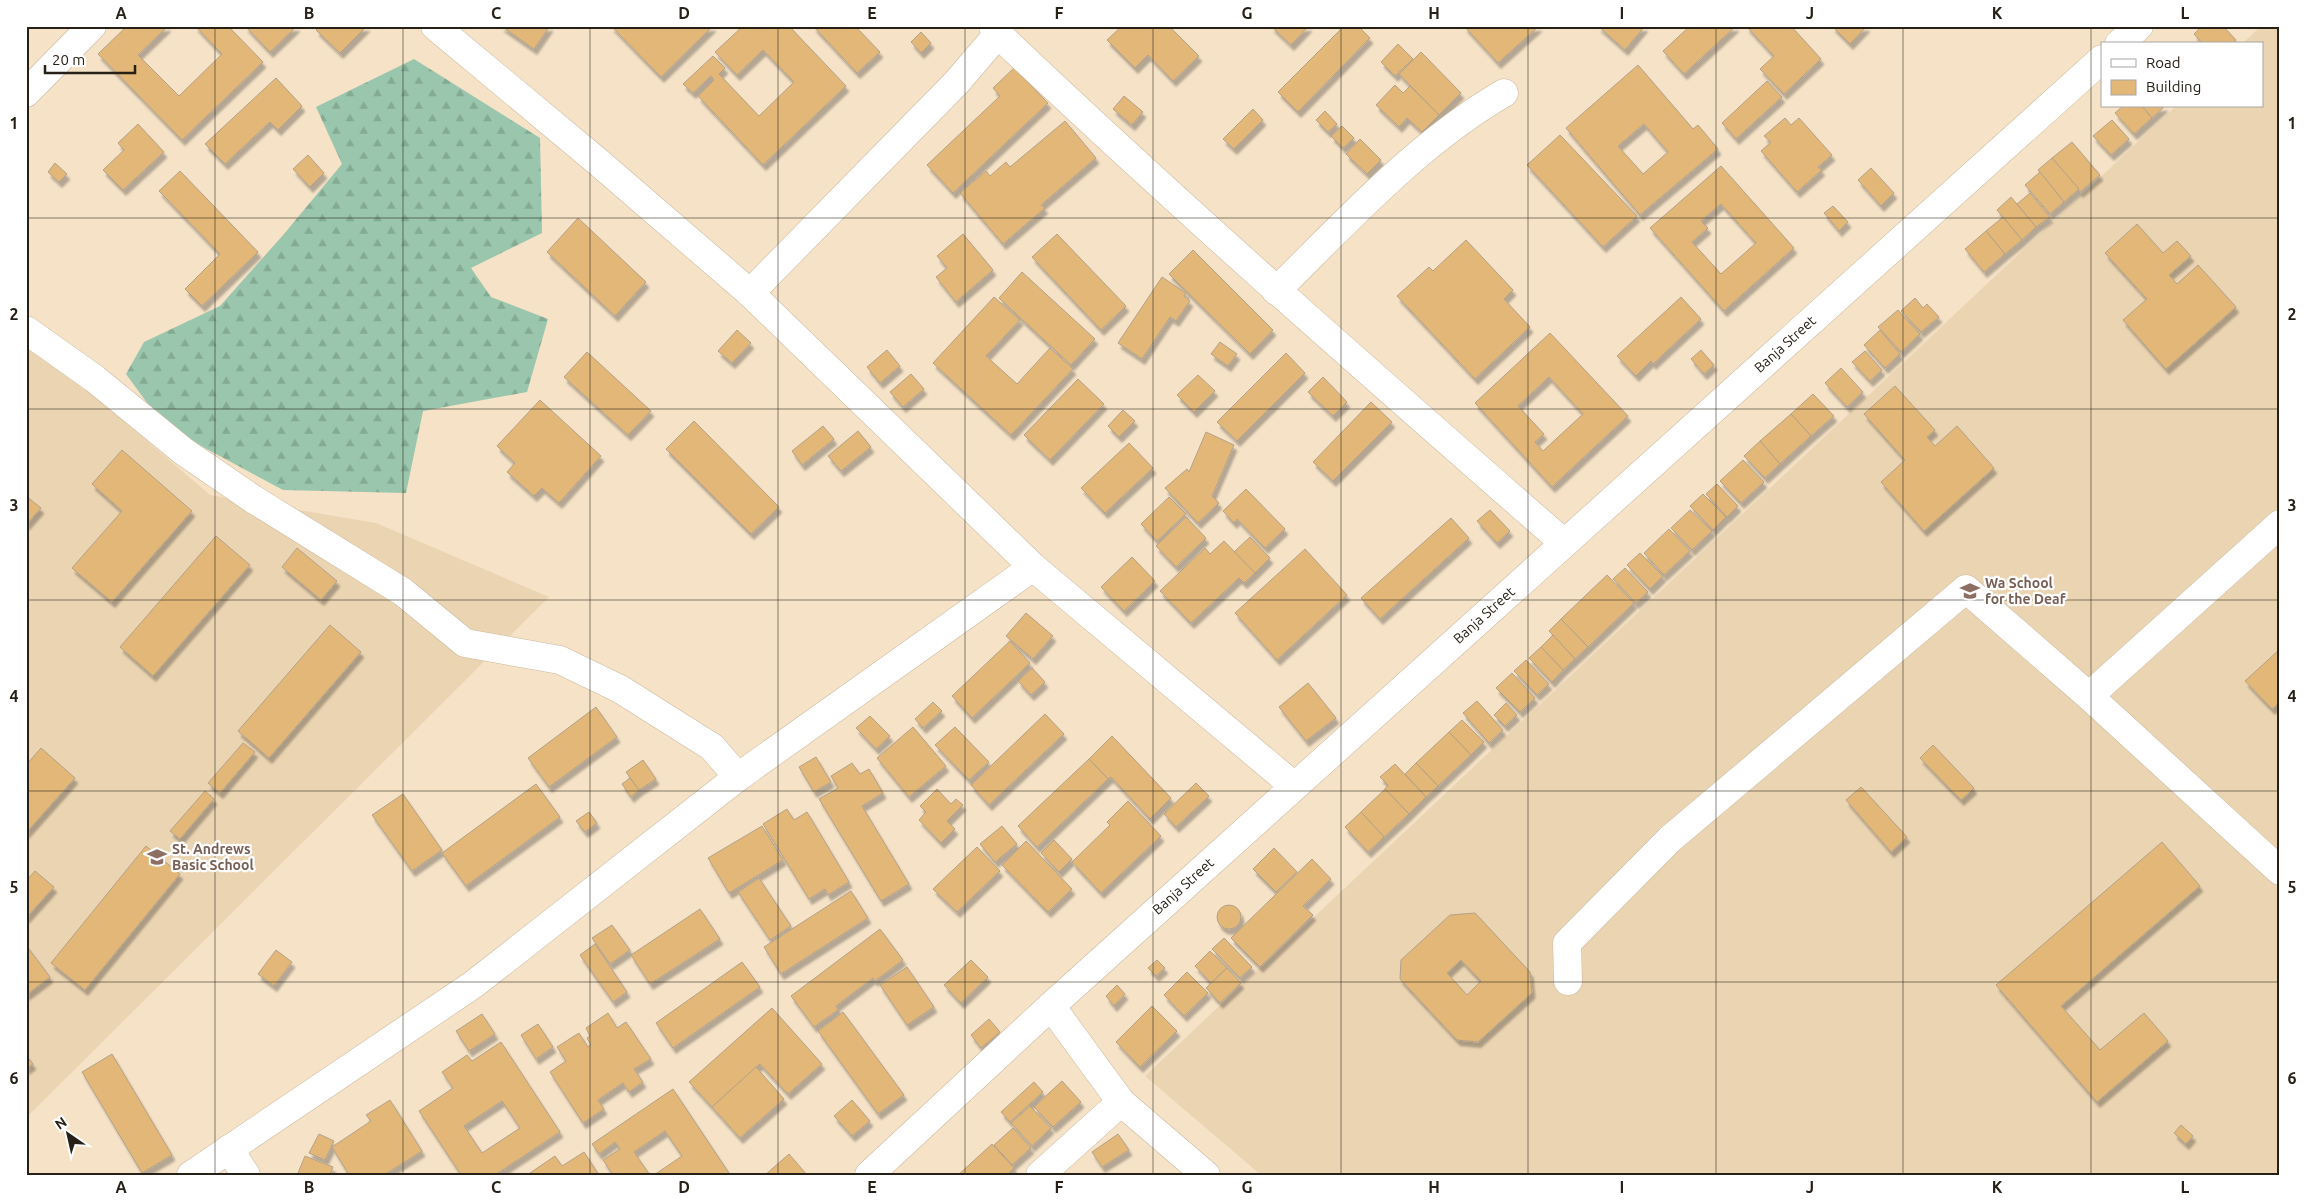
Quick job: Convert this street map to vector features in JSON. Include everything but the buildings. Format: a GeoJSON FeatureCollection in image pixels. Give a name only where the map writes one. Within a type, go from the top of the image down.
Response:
{"type":"FeatureCollection","features":[{"type":"Feature","properties":{"kind":"street"},"geometry":{"type":"LineString","coordinates":[[26,93],[92,26]]}},
{"type":"Feature","properties":{"kind":"street"},"geometry":{"type":"LineString","coordinates":[[435,26],[597,161],[750,293],[1033,567],[1294,786]]}},
{"type":"Feature","properties":{"kind":"street"},"geometry":{"type":"LineString","coordinates":[[2121,42],[2139,26]]}},
{"type":"Feature","properties":{"kind":"street"},"geometry":{"type":"LineString","coordinates":[[750,293],[957,82],[996,30],[1276,290],[1564,543]]}},
{"type":"Feature","properties":{"kind":"street","name":"Banja Street"},"geometry":{"type":"LineString","coordinates":[[873,1174],[1051,1006],[2101,60]]}},
{"type":"Feature","properties":{"kind":"street"},"geometry":{"type":"LineString","coordinates":[[1276,290],[1358,210],[1434,141],[1504,93]]}},
{"type":"Feature","properties":{"kind":"street"},"geometry":{"type":"LineString","coordinates":[[26,330],[95,378],[183,451],[253,499],[402,592],[465,643],[560,660],[620,689],[712,747],[738,777]]}},
{"type":"Feature","properties":{"kind":"street"},"geometry":{"type":"LineString","coordinates":[[2089,696],[2280,524]]}},
{"type":"Feature","properties":{"kind":"street"},"geometry":{"type":"LineString","coordinates":[[191,1175],[474,984],[738,777],[1033,567]]}},
{"type":"Feature","properties":{"kind":"street"},"geometry":{"type":"LineString","coordinates":[[1568,981],[1567,943],[1670,839],[1966,590],[2089,696],[2280,871]]}},
{"type":"Feature","properties":{"kind":"street"},"geometry":{"type":"LineString","coordinates":[[1051,1006],[1120,1102],[1206,1175]]}},
{"type":"Feature","properties":{"kind":"street"},"geometry":{"type":"LineString","coordinates":[[1040,1175],[1120,1102]]}},
{"type":"Feature","properties":{"kind":"street"},"geometry":{"type":"LineString","coordinates":[[229,1149],[246,1175]]}},
{"type":"Feature","properties":{"kind":"shaded area","name":"Wa School for the Deaf"},"geometry":{"type":"Polygon","coordinates":[[[2261,26],[2280,26],[2280,1175],[1261,1175],[1145,1076],[2174,108],[2264,108],[2264,42],[2244,42],[2261,26]]]}},
{"type":"Feature","properties":{"kind":"shaded area","name":"St. Andrews Basic School"},"geometry":{"type":"Polygon","coordinates":[[[26,337],[210,495],[376,523],[549,597],[26,1118],[26,337]]]}},
{"type":"Feature","properties":{"kind":"green space"},"geometry":{"type":"Polygon","coordinates":[[[414,59],[540,138],[542,233],[471,268],[491,297],[548,319],[527,392],[423,411],[406,493],[283,490],[164,426],[126,374],[144,342],[220,306],[284,234],[342,164],[316,107],[414,59]]]}},
{"type":"Feature","properties":{"kind":"place","name":"Wa School for the Deaf"},"geometry":{"type":"Point","coordinates":[1970,591]}},
{"type":"Feature","properties":{"kind":"place","name":"St. Andrews Basic School"},"geometry":{"type":"Point","coordinates":[157,857]}}]}
